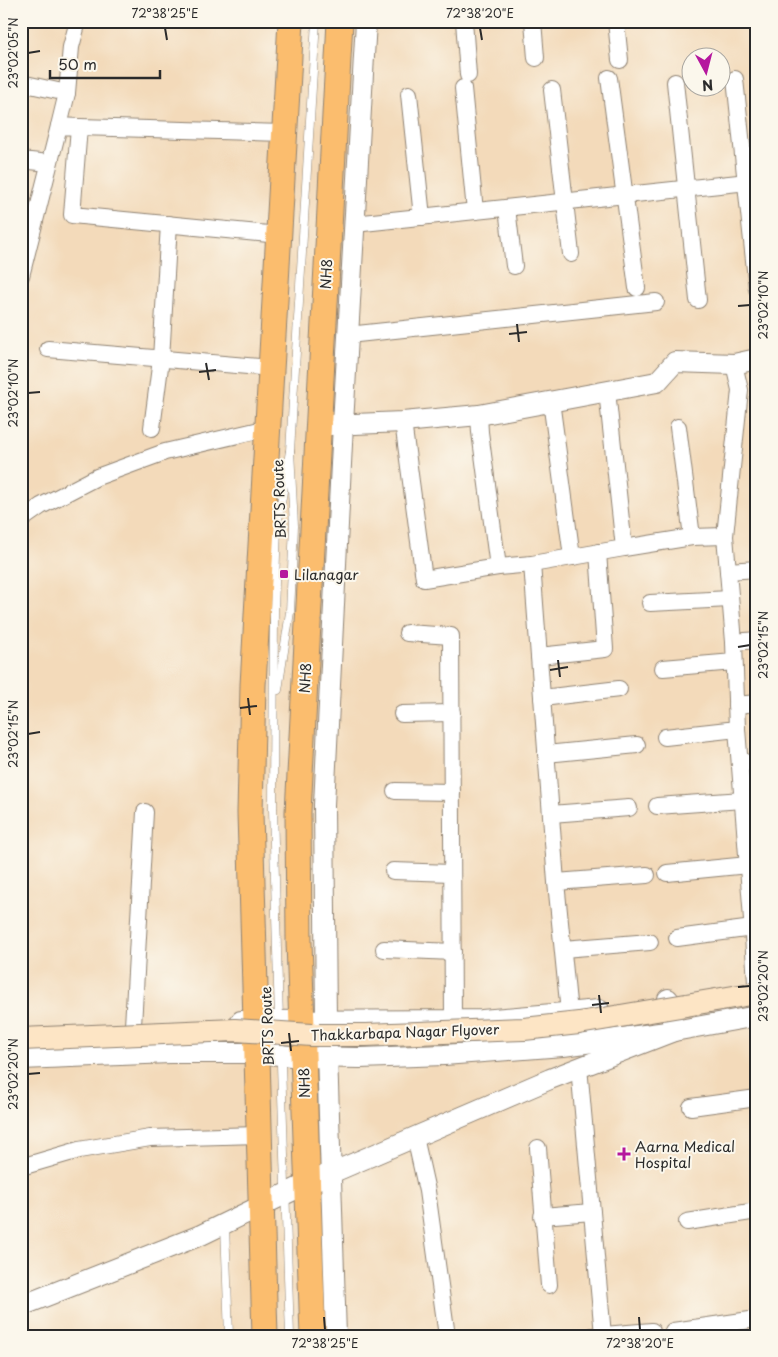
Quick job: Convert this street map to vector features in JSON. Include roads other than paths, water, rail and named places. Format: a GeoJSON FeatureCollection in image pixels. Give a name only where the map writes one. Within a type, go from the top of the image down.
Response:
{"type":"FeatureCollection","features":[{"type":"Feature","properties":{"kind":"main road","name":"NH8"},"geometry":{"type":"LineString","coordinates":[[265,1336],[259,1135],[292,1056],[291,1020],[250,813],[253,685],[291,21]]}},
{"type":"Feature","properties":{"kind":"main road","name":"NH8"},"geometry":{"type":"LineString","coordinates":[[314,1336],[319,1178],[292,1056],[291,1020],[299,942],[298,812],[340,21]]}},
{"type":"Feature","properties":{"kind":"main road","name":"Thakkarbapa Nagar Flyover"},"geometry":{"type":"LineString","coordinates":[[21,1039],[235,1030],[312,1035],[366,1035],[524,1028],[579,1023],[757,993]]}},
{"type":"Feature","properties":{"kind":"main road","name":"Thakkarbapa Nagar Flyover"},"geometry":{"type":"LineString","coordinates":[[21,1049],[235,1040],[312,1045],[366,1045],[525,1038],[580,1033],[757,1003]]}},
{"type":"Feature","properties":{"kind":"street"},"geometry":{"type":"LineString","coordinates":[[21,276],[67,93],[71,47],[78,21]]}},
{"type":"Feature","properties":{"kind":"street"},"geometry":{"type":"LineString","coordinates":[[291,1020],[324,805],[366,21]]}},
{"type":"Feature","properties":{"kind":"street"},"geometry":{"type":"LineString","coordinates":[[464,21],[466,82],[476,211]]}},
{"type":"Feature","properties":{"kind":"street"},"geometry":{"type":"LineString","coordinates":[[533,21],[536,58]]}},
{"type":"Feature","properties":{"kind":"street"},"geometry":{"type":"LineString","coordinates":[[616,21],[620,60]]}},
{"type":"Feature","properties":{"kind":"street"},"geometry":{"type":"LineString","coordinates":[[609,78],[637,288]]}},
{"type":"Feature","properties":{"kind":"street"},"geometry":{"type":"LineString","coordinates":[[734,80],[751,181],[757,289]]}},
{"type":"Feature","properties":{"kind":"street"},"geometry":{"type":"LineString","coordinates":[[675,82],[698,300]]}},
{"type":"Feature","properties":{"kind":"street"},"geometry":{"type":"LineString","coordinates":[[21,83],[67,93]]}},
{"type":"Feature","properties":{"kind":"street"},"geometry":{"type":"LineString","coordinates":[[552,90],[571,254]]}},
{"type":"Feature","properties":{"kind":"street"},"geometry":{"type":"LineString","coordinates":[[409,94],[422,217]]}},
{"type":"Feature","properties":{"kind":"street"},"geometry":{"type":"LineString","coordinates":[[59,126],[285,133]]}},
{"type":"Feature","properties":{"kind":"street"},"geometry":{"type":"LineString","coordinates":[[79,127],[72,215],[279,235]]}},
{"type":"Feature","properties":{"kind":"street"},"geometry":{"type":"LineString","coordinates":[[21,160],[49,163]]}},
{"type":"Feature","properties":{"kind":"street"},"geometry":{"type":"LineString","coordinates":[[354,224],[751,181]]}},
{"type":"Feature","properties":{"kind":"street"},"geometry":{"type":"LineString","coordinates":[[508,208],[514,266]]}},
{"type":"Feature","properties":{"kind":"street"},"geometry":{"type":"LineString","coordinates":[[152,428],[160,359],[169,224]]}},
{"type":"Feature","properties":{"kind":"street"},"geometry":{"type":"LineString","coordinates":[[348,335],[656,302]]}},
{"type":"Feature","properties":{"kind":"street"},"geometry":{"type":"LineString","coordinates":[[48,349],[271,368]]}},
{"type":"Feature","properties":{"kind":"street"},"geometry":{"type":"LineString","coordinates":[[318,425],[403,422],[479,415],[657,382],[675,362],[734,364],[757,359]]}},
{"type":"Feature","properties":{"kind":"street"},"geometry":{"type":"LineString","coordinates":[[21,1030],[291,1020],[482,1020],[594,1011],[756,983],[753,928],[754,905],[748,865],[751,827],[743,800],[749,763],[737,728],[734,642],[725,536],[740,390],[734,364]]}},
{"type":"Feature","properties":{"kind":"street"},"geometry":{"type":"LineString","coordinates":[[607,391],[624,548]]}},
{"type":"Feature","properties":{"kind":"street"},"geometry":{"type":"LineString","coordinates":[[552,401],[572,557]]}},
{"type":"Feature","properties":{"kind":"street"},"geometry":{"type":"LineString","coordinates":[[479,415],[498,567]]}},
{"type":"Feature","properties":{"kind":"street"},"geometry":{"type":"LineString","coordinates":[[403,422],[424,579],[498,567],[532,564],[692,537],[725,536]]}},
{"type":"Feature","properties":{"kind":"street"},"geometry":{"type":"LineString","coordinates":[[678,427],[692,537]]}},
{"type":"Feature","properties":{"kind":"street"},"geometry":{"type":"LineString","coordinates":[[21,520],[41,506],[97,477],[165,452],[268,428]]}},
{"type":"Feature","properties":{"kind":"street"},"geometry":{"type":"LineString","coordinates":[[539,656],[605,649],[598,552]]}},
{"type":"Feature","properties":{"kind":"street"},"geometry":{"type":"LineString","coordinates":[[532,564],[556,882],[569,1013]]}},
{"type":"Feature","properties":{"kind":"street"},"geometry":{"type":"LineString","coordinates":[[728,571],[757,569]]}},
{"type":"Feature","properties":{"kind":"street"},"geometry":{"type":"LineString","coordinates":[[650,603],[730,599]]}},
{"type":"Feature","properties":{"kind":"street"},"geometry":{"type":"LineString","coordinates":[[407,633],[451,636],[453,1020]]}},
{"type":"Feature","properties":{"kind":"street"},"geometry":{"type":"LineString","coordinates":[[734,642],[757,640]]}},
{"type":"Feature","properties":{"kind":"street"},"geometry":{"type":"LineString","coordinates":[[663,668],[734,662]]}},
{"type":"Feature","properties":{"kind":"street"},"geometry":{"type":"LineString","coordinates":[[542,698],[620,689]]}},
{"type":"Feature","properties":{"kind":"street"},"geometry":{"type":"LineString","coordinates":[[736,705],[757,703]]}},
{"type":"Feature","properties":{"kind":"street"},"geometry":{"type":"LineString","coordinates":[[402,714],[452,713]]}},
{"type":"Feature","properties":{"kind":"street"},"geometry":{"type":"LineString","coordinates":[[665,737],[737,728]]}},
{"type":"Feature","properties":{"kind":"street"},"geometry":{"type":"LineString","coordinates":[[546,754],[636,745]]}},
{"type":"Feature","properties":{"kind":"street"},"geometry":{"type":"LineString","coordinates":[[395,791],[452,792]]}},
{"type":"Feature","properties":{"kind":"street"},"geometry":{"type":"LineString","coordinates":[[657,806],[743,800]]}},
{"type":"Feature","properties":{"kind":"street"},"geometry":{"type":"LineString","coordinates":[[551,814],[629,808]]}},
{"type":"Feature","properties":{"kind":"street"},"geometry":{"type":"LineString","coordinates":[[133,1026],[145,812]]}},
{"type":"Feature","properties":{"kind":"street"},"geometry":{"type":"LineString","coordinates":[[667,873],[748,865]]}},
{"type":"Feature","properties":{"kind":"street"},"geometry":{"type":"LineString","coordinates":[[393,871],[452,873]]}},
{"type":"Feature","properties":{"kind":"street"},"geometry":{"type":"LineString","coordinates":[[556,882],[647,875]]}},
{"type":"Feature","properties":{"kind":"street"},"geometry":{"type":"LineString","coordinates":[[677,938],[753,928]]}},
{"type":"Feature","properties":{"kind":"street"},"geometry":{"type":"LineString","coordinates":[[563,949],[650,942]]}},
{"type":"Feature","properties":{"kind":"street"},"geometry":{"type":"LineString","coordinates":[[384,949],[452,952]]}},
{"type":"Feature","properties":{"kind":"street"},"geometry":{"type":"LineString","coordinates":[[668,999],[674,1031]]}},
{"type":"Feature","properties":{"kind":"street"},"geometry":{"type":"LineString","coordinates":[[21,1059],[170,1053],[360,1058],[444,1055],[562,1046],[674,1031],[757,1016]]}},
{"type":"Feature","properties":{"kind":"street"},"geometry":{"type":"LineString","coordinates":[[21,1306],[201,1235],[319,1178],[550,1079],[674,1031]]}},
{"type":"Feature","properties":{"kind":"street"},"geometry":{"type":"LineString","coordinates":[[579,1067],[592,1212],[597,1335],[652,1331]]}},
{"type":"Feature","properties":{"kind":"street"},"geometry":{"type":"LineString","coordinates":[[691,1107],[757,1098]]}},
{"type":"Feature","properties":{"kind":"street"},"geometry":{"type":"LineString","coordinates":[[21,1167],[79,1150],[150,1138],[259,1135]]}},
{"type":"Feature","properties":{"kind":"street"},"geometry":{"type":"LineString","coordinates":[[415,1137],[427,1191],[447,1336]]}},
{"type":"Feature","properties":{"kind":"street"},"geometry":{"type":"LineString","coordinates":[[538,1148],[549,1285]]}},
{"type":"Feature","properties":{"kind":"street"},"geometry":{"type":"LineString","coordinates":[[319,1178],[336,1336]]}},
{"type":"Feature","properties":{"kind":"street"},"geometry":{"type":"LineString","coordinates":[[687,1222],[757,1211]]}},
{"type":"Feature","properties":{"kind":"street"},"geometry":{"type":"LineString","coordinates":[[542,1216],[592,1212]]}},
{"type":"Feature","properties":{"kind":"street"},"geometry":{"type":"LineString","coordinates":[[673,1331],[757,1319]]}},
{"type":"Feature","properties":{"kind":"lane"},"geometry":{"type":"LineString","coordinates":[[290,451],[316,21]]}},
{"type":"Feature","properties":{"kind":"lane","name":"BRTS Route"},"geometry":{"type":"LineString","coordinates":[[274,714],[290,612],[294,526],[290,451]]}},
{"type":"Feature","properties":{"kind":"lane","name":"BRTS Route"},"geometry":{"type":"LineString","coordinates":[[290,451],[277,526],[274,611],[273,808],[291,1020]]}},
{"type":"Feature","properties":{"kind":"lane","name":"BRTS Route"},"geometry":{"type":"LineString","coordinates":[[290,1336],[285,1195],[292,1056]]}},
{"type":"Feature","properties":{"kind":"lane"},"geometry":{"type":"LineString","coordinates":[[225,1224],[230,1336]]}},
{"type":"Feature","properties":{"kind":"place","name":"Lilanagar"},"geometry":{"type":"Point","coordinates":[284,574]}},
{"type":"Feature","properties":{"kind":"place","name":"Aarna Medical Hospital"},"geometry":{"type":"Point","coordinates":[624,1154]}}]}
